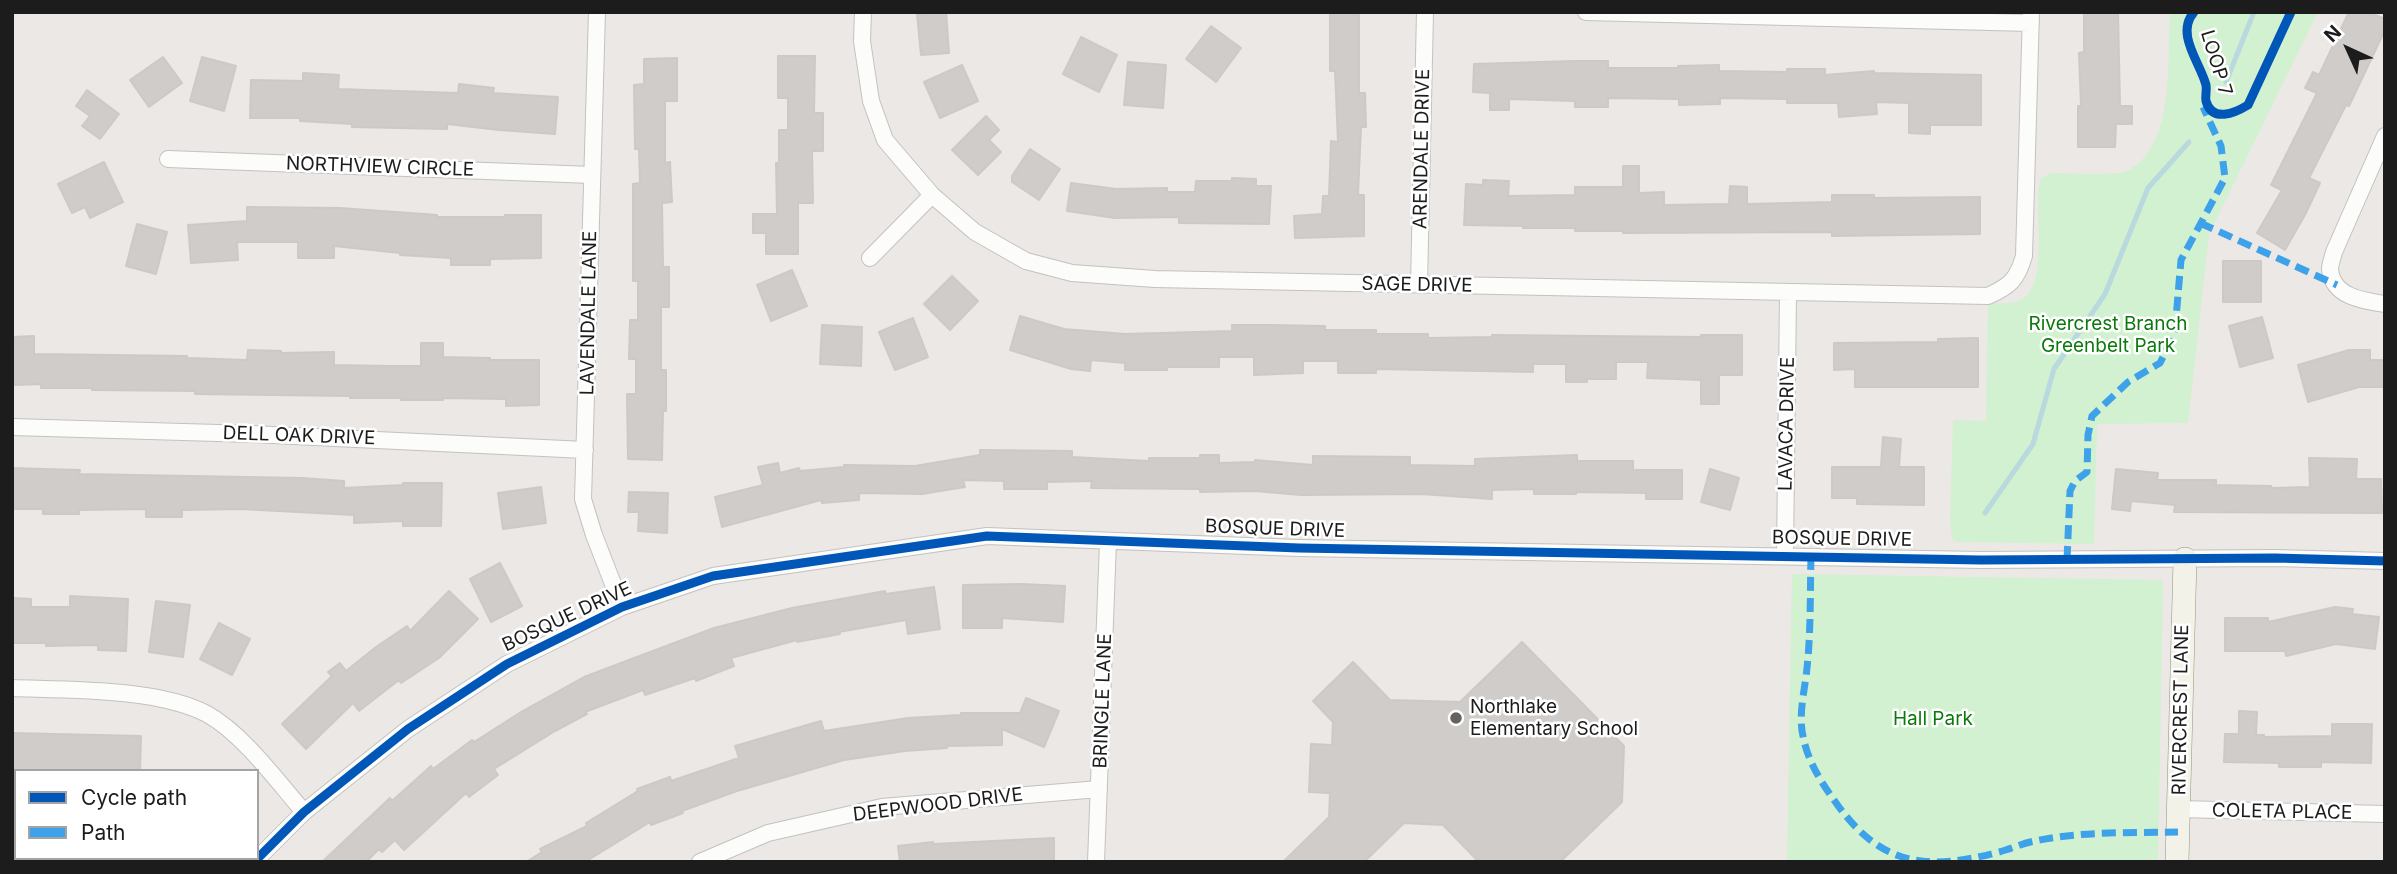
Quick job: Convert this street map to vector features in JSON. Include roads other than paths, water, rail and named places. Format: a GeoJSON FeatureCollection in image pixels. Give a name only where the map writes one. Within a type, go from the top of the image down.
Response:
{"type":"FeatureCollection","features":[{"type":"Feature","properties":{"kind":"street","name":"LAVENDALE LANE"},"geometry":{"type":"LineString","coordinates":[[597,12],[583,499],[621,607]]}},
{"type":"Feature","properties":{"kind":"street","name":"SAGE DRIVE"},"geometry":{"type":"LineString","coordinates":[[863,12],[862,41],[871,101],[886,140],[932,195],[975,232],[1026,261],[1072,273],[1154,279],[1988,296],[2007,288],[2020,271],[2024,256],[2031,18]]}},
{"type":"Feature","properties":{"kind":"street","name":"ARENDALE DRIVE"},"geometry":{"type":"LineString","coordinates":[[1419,285],[1425,12]]}},
{"type":"Feature","properties":{"kind":"street"},"geometry":{"type":"LineString","coordinates":[[1586,12],[2031,18]]}},
{"type":"Feature","properties":{"kind":"street"},"geometry":{"type":"LineString","coordinates":[[2385,136],[2334,252],[2330,270],[2337,285],[2346,295],[2361,301],[2385,304]]}},
{"type":"Feature","properties":{"kind":"street","name":"NORTHVIEW CIRCLE"},"geometry":{"type":"LineString","coordinates":[[168,159],[592,175]]}},
{"type":"Feature","properties":{"kind":"street"},"geometry":{"type":"LineString","coordinates":[[870,258],[932,195]]}},
{"type":"Feature","properties":{"kind":"street","name":"LAVACA DRIVE"},"geometry":{"type":"LineString","coordinates":[[1785,555],[1788,293]]}},
{"type":"Feature","properties":{"kind":"street","name":"DELL OAK DRIVE"},"geometry":{"type":"LineString","coordinates":[[12,427],[265,435],[585,450]]}},
{"type":"Feature","properties":{"kind":"street","name":"BOSQUE DRIVE"},"geometry":{"type":"LineString","coordinates":[[259,857],[304,812],[408,729],[507,664],[621,607],[713,576],[987,536],[1299,548],[1981,560],[2275,558],[2385,561]]}},
{"type":"Feature","properties":{"kind":"street","name":"BRINGLE LANE"},"geometry":{"type":"LineString","coordinates":[[1096,862],[1108,541]]}},
{"type":"Feature","properties":{"kind":"street","name":"RIVERCREST LANE"},"geometry":{"type":"LineString","coordinates":[[2177,862],[2185,559]]}},
{"type":"Feature","properties":{"kind":"street"},"geometry":{"type":"LineString","coordinates":[[12,688],[151,696],[206,714],[246,745],[304,812]]}},
{"type":"Feature","properties":{"kind":"street","name":"DEEPWOOD DRIVE"},"geometry":{"type":"LineString","coordinates":[[700,862],[768,834],[882,807],[1099,789]]}},
{"type":"Feature","properties":{"kind":"street","name":"COLETA PLACE"},"geometry":{"type":"LineString","coordinates":[[2179,809],[2385,814]]}},
{"type":"Feature","properties":{"kind":"waterway"},"geometry":{"type":"LineString","coordinates":[[2226,82],[2254,12]]}},
{"type":"Feature","properties":{"kind":"waterway"},"geometry":{"type":"LineString","coordinates":[[1985,513],[2033,444],[2054,369],[2105,294],[2148,188],[2189,142]]}},
{"type":"Feature","properties":{"kind":"place","name":"Northlake Elementary School"},"geometry":{"type":"Point","coordinates":[1456,718]}},
{"type":"Feature","properties":{"kind":"park label","name":"Rivercrest Branch Greenbelt Park"},"geometry":{"type":"Point","coordinates":[2108,335]}},
{"type":"Feature","properties":{"kind":"park label","name":"Hall Park"},"geometry":{"type":"Point","coordinates":[1933,719]}}]}
